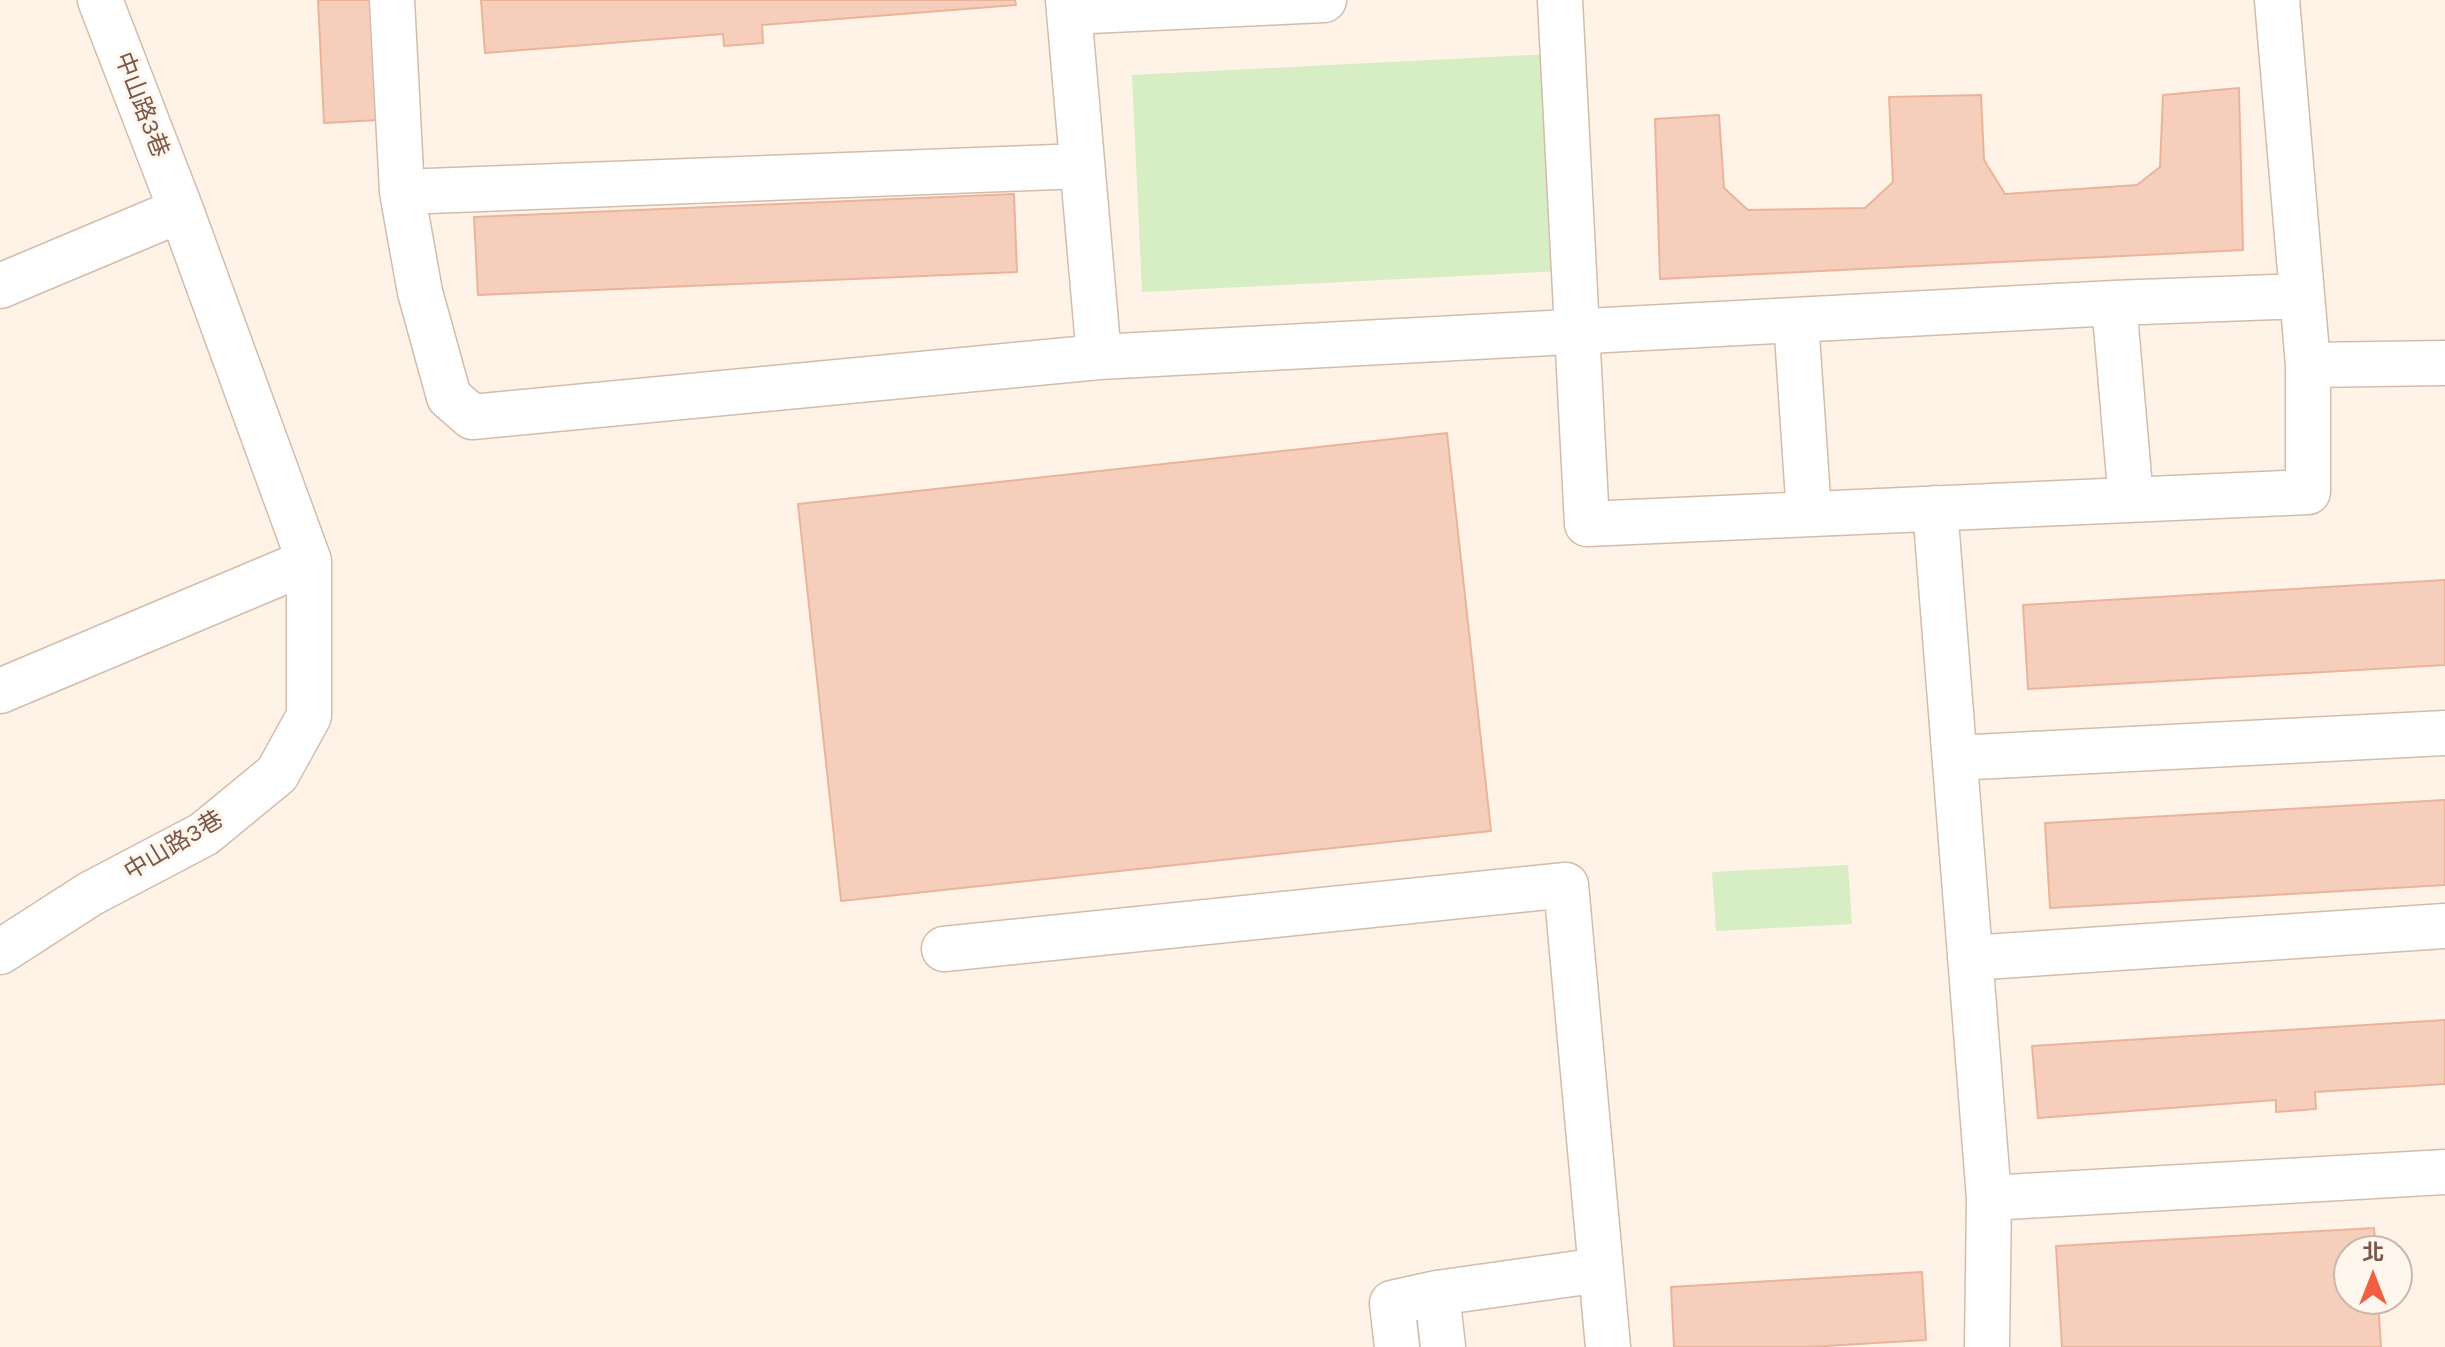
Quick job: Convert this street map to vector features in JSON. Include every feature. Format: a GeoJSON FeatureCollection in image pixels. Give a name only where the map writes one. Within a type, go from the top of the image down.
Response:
{"type":"FeatureCollection","features":[{"type":"Feature","properties":{"kind":"lane","name":"中山路3巷"},"geometry":{"type":"LineString","coordinates":[[0,952],[90,894],[204,834],[277,774],[309,716],[309,561],[181,210],[100,0]]}},
{"type":"Feature","properties":{"kind":"lane"},"geometry":{"type":"LineString","coordinates":[[392,0],[402,192],[420,292],[449,397],[472,417],[1099,357],[2114,303],[2302,296]]}},
{"type":"Feature","properties":{"kind":"lane"},"geometry":{"type":"LineString","coordinates":[[1099,357],[1068,6],[1324,0]]}},
{"type":"Feature","properties":{"kind":"lane"},"geometry":{"type":"LineString","coordinates":[[1560,0],[1587,524],[2308,492],[2308,365],[2277,0]]}},
{"type":"Feature","properties":{"kind":"lane"},"geometry":{"type":"LineString","coordinates":[[402,192],[1082,166]]}},
{"type":"Feature","properties":{"kind":"lane"},"geometry":{"type":"LineString","coordinates":[[0,286],[181,210]]}},
{"type":"Feature","properties":{"kind":"lane"},"geometry":{"type":"LineString","coordinates":[[2114,303],[2131,500]]}},
{"type":"Feature","properties":{"kind":"lane"},"geometry":{"type":"LineString","coordinates":[[1796,320],[1809,514]]}},
{"type":"Feature","properties":{"kind":"lane"},"geometry":{"type":"LineString","coordinates":[[2308,365],[2445,363]]}},
{"type":"Feature","properties":{"kind":"lane"},"geometry":{"type":"LineString","coordinates":[[1935,508],[1989,1198],[1980,1347]]}},
{"type":"Feature","properties":{"kind":"lane"},"geometry":{"type":"LineString","coordinates":[[0,691],[309,561]]}},
{"type":"Feature","properties":{"kind":"lane"},"geometry":{"type":"LineString","coordinates":[[1955,758],[2445,733]]}},
{"type":"Feature","properties":{"kind":"lane"},"geometry":{"type":"LineString","coordinates":[[944,949],[1566,885],[1608,1347]]}},
{"type":"Feature","properties":{"kind":"lane"},"geometry":{"type":"LineString","coordinates":[[1970,958],[2445,926]]}},
{"type":"Feature","properties":{"kind":"lane"},"geometry":{"type":"LineString","coordinates":[[1989,1198],[2445,1172]]}},
{"type":"Feature","properties":{"kind":"lane"},"geometry":{"type":"LineString","coordinates":[[1397,1347],[1392,1303],[1437,1293],[1600,1270]]}},
{"type":"Feature","properties":{"kind":"lane"},"geometry":{"type":"LineString","coordinates":[[1437,1293],[1443,1347]]}},
{"type":"Feature","properties":{"kind":"green space"},"geometry":{"type":"Polygon","coordinates":[[[1550,54],[1561,271],[1142,292],[1132,75],[1550,54]]]}},
{"type":"Feature","properties":{"kind":"green space"},"geometry":{"type":"Polygon","coordinates":[[[1848,865],[1852,924],[1716,931],[1712,872],[1848,865]]]}},
{"type":"Feature","properties":{"kind":"building"},"geometry":{"type":"Polygon","coordinates":[[[318,0],[373,0],[379,120],[324,123],[318,0]]]}},
{"type":"Feature","properties":{"kind":"building"},"geometry":{"type":"Polygon","coordinates":[[[481,0],[1015,0],[1016,5],[762,25],[763,43],[724,46],[723,34],[485,53],[481,0]]]}},
{"type":"Feature","properties":{"kind":"building"},"geometry":{"type":"Polygon","coordinates":[[[2239,88],[2243,250],[1660,279],[1655,119],[1719,115],[1724,188],[1748,210],[1865,208],[1893,182],[1889,97],[1981,95],[1984,160],[2005,194],[2137,185],[2160,167],[2163,95],[2239,88]]]}},
{"type":"Feature","properties":{"kind":"building"},"geometry":{"type":"Polygon","coordinates":[[[1014,194],[1017,272],[478,295],[474,217],[1014,194]]]}},
{"type":"Feature","properties":{"kind":"building"},"geometry":{"type":"Polygon","coordinates":[[[1447,433],[1491,831],[841,901],[798,504],[1447,433]]]}},
{"type":"Feature","properties":{"kind":"building"},"geometry":{"type":"Polygon","coordinates":[[[2445,580],[2445,665],[2028,689],[2023,605],[2445,580]]]}},
{"type":"Feature","properties":{"kind":"building"},"geometry":{"type":"Polygon","coordinates":[[[2445,800],[2445,885],[2050,908],[2045,823],[2445,800]]]}},
{"type":"Feature","properties":{"kind":"building"},"geometry":{"type":"Polygon","coordinates":[[[2445,1020],[2445,1084],[2315,1092],[2316,1109],[2276,1112],[2276,1100],[2038,1118],[2032,1046],[2445,1020]]]}},
{"type":"Feature","properties":{"kind":"building"},"geometry":{"type":"Polygon","coordinates":[[[2374,1228],[2375,1235],[2333,1235],[2333,1315],[2379,1315],[2381,1347],[2062,1347],[2056,1246],[2374,1228]]]}},
{"type":"Feature","properties":{"kind":"building"},"geometry":{"type":"Polygon","coordinates":[[[1922,1272],[1926,1340],[1808,1347],[1674,1347],[1671,1287],[1922,1272]]]}}]}
